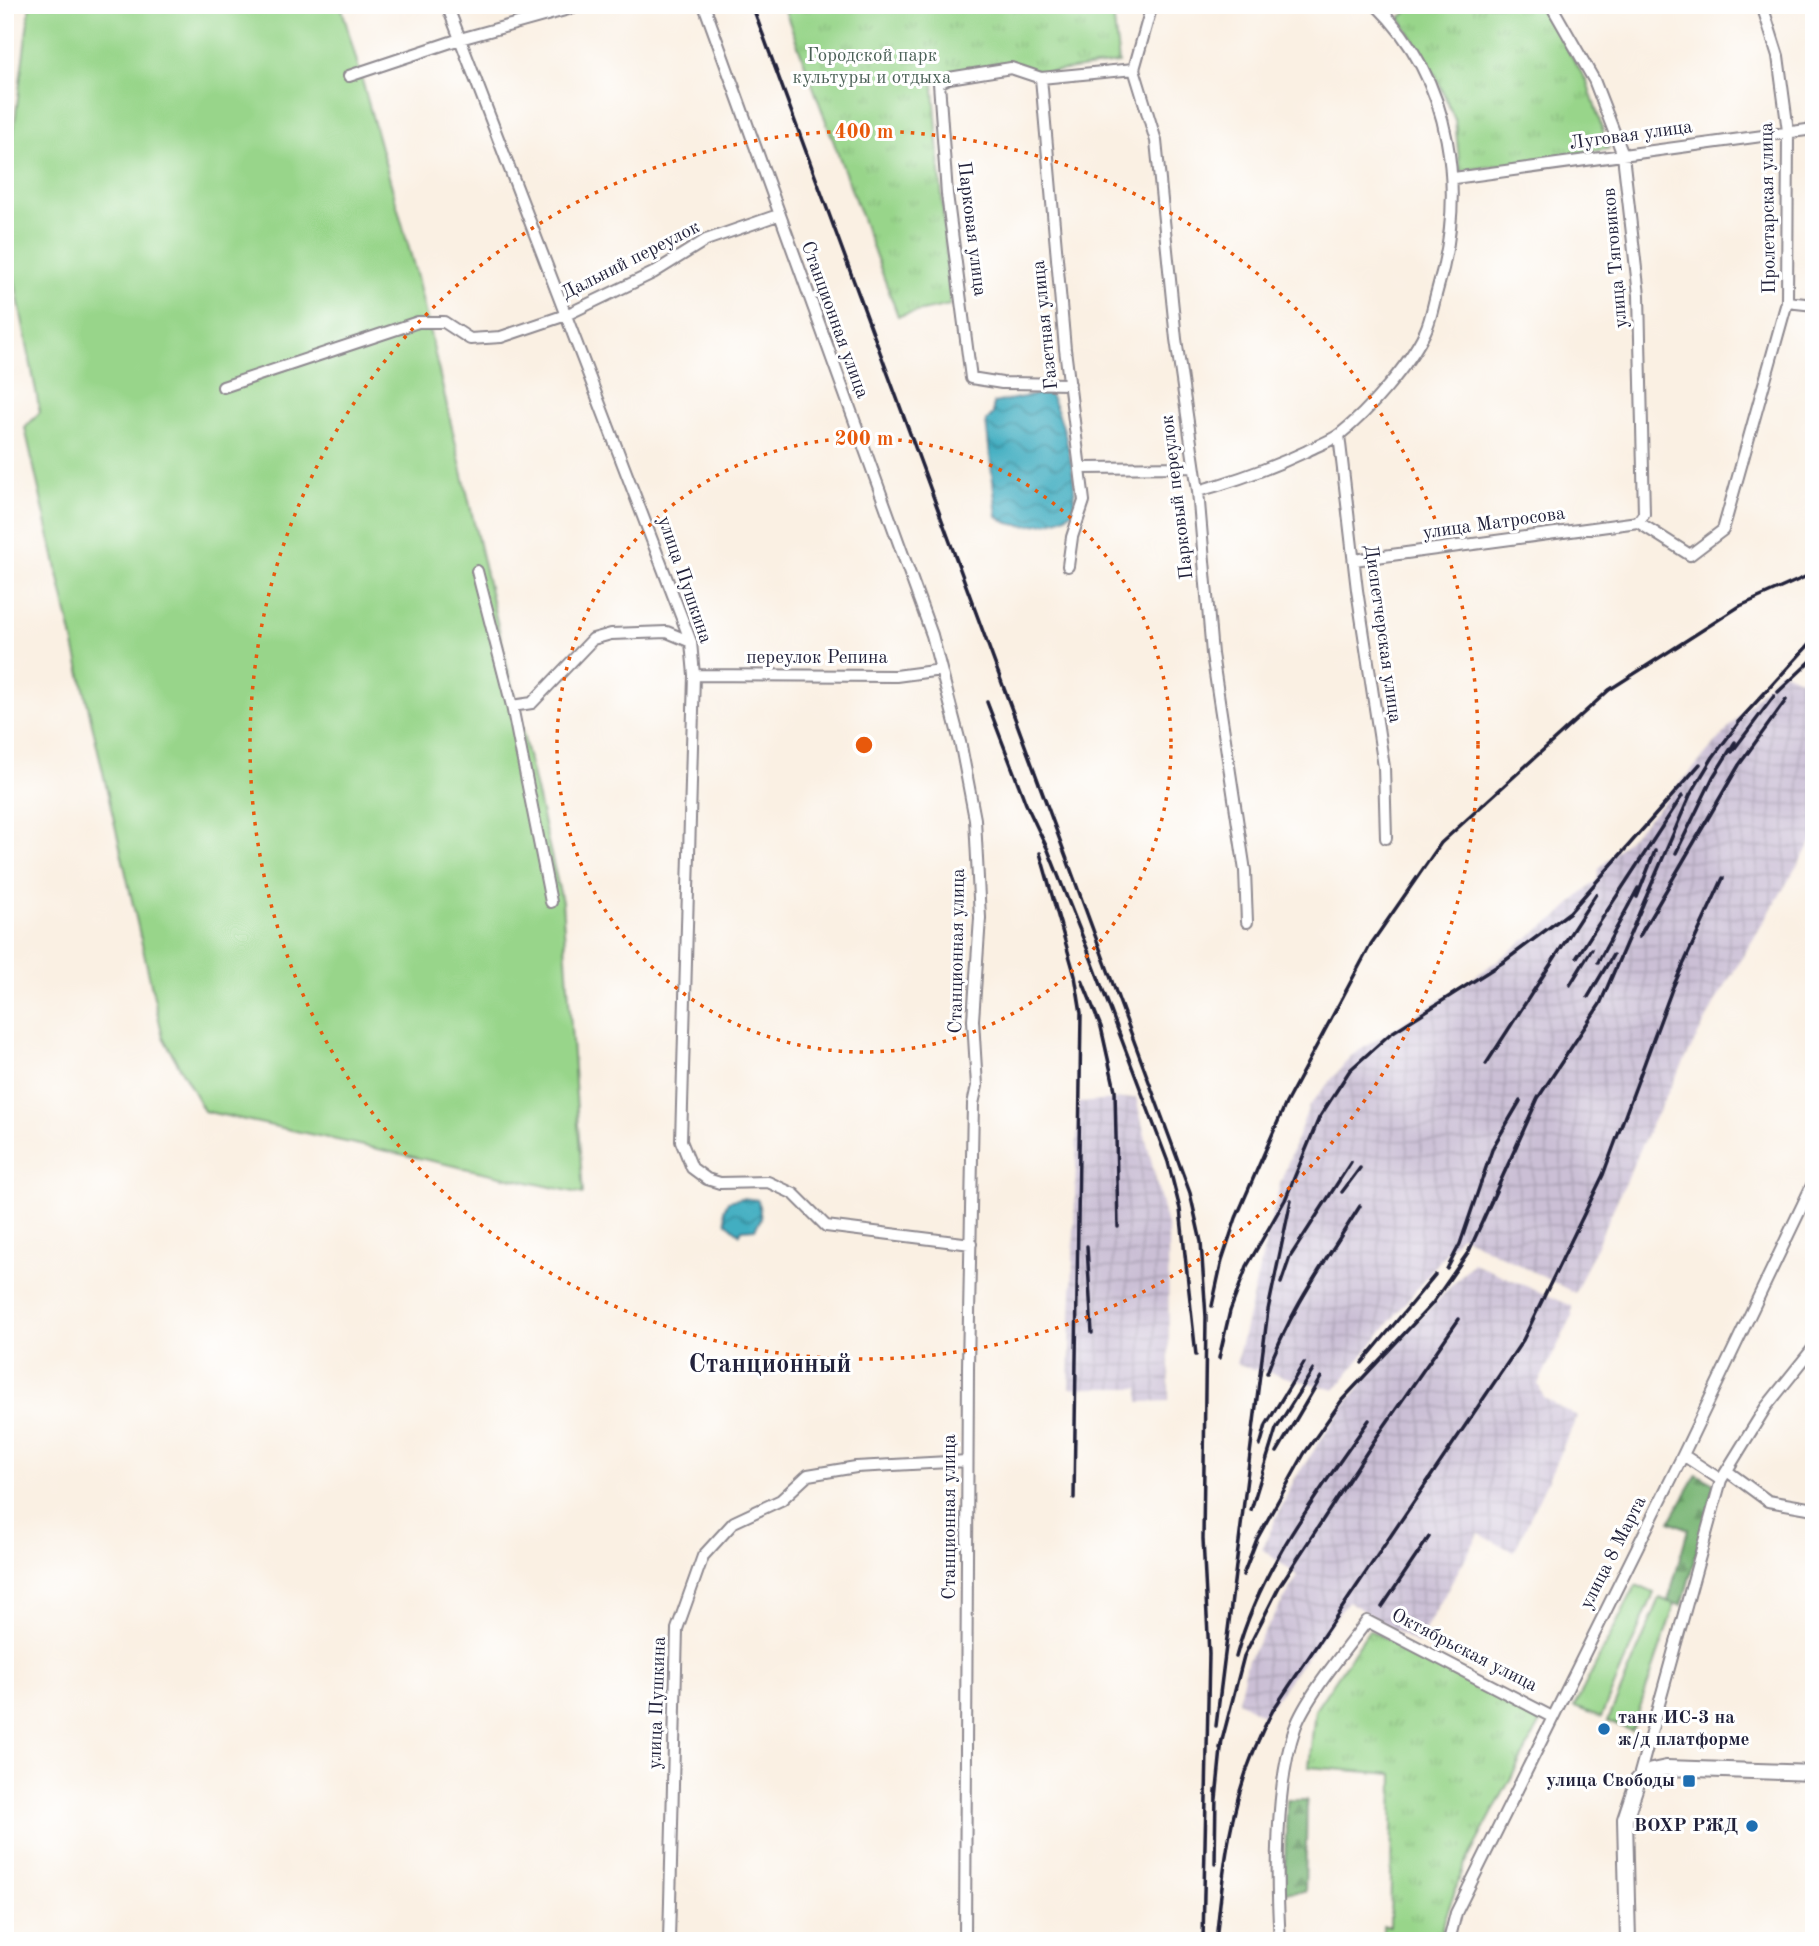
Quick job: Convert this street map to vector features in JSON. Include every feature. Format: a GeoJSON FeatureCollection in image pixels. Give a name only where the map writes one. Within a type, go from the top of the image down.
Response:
{"type":"FeatureCollection","features":[{"type":"Feature","properties":{"kind":"street","name":"улица Пушкина"},"geometry":{"type":"LineString","coordinates":[[447,5],[691,642],[694,675],[681,1140],[692,1168],[707,1179],[720,1183],[768,1182],[794,1194],[826,1226],[853,1232],[931,1236],[971,1244]]}},
{"type":"Feature","properties":{"kind":"street"},"geometry":{"type":"LineString","coordinates":[[349,76],[555,9],[583,5]]}},
{"type":"Feature","properties":{"kind":"street","name":"Станционная улица"},"geometry":{"type":"LineString","coordinates":[[704,5],[932,635],[975,819],[980,918],[973,1020],[977,1086],[973,1104],[967,1461],[965,1941]]}},
{"type":"Feature","properties":{"kind":"street"},"geometry":{"type":"LineString","coordinates":[[1041,78],[1134,69],[1152,5]]}},
{"type":"Feature","properties":{"kind":"street"},"geometry":{"type":"LineString","coordinates":[[1198,491],[1259,474],[1339,435],[1379,397],[1425,333],[1447,256],[1454,178],[1443,122],[1431,87],[1405,41],[1376,5]]}},
{"type":"Feature","properties":{"kind":"street","name":"улица Тяговиков"},"geometry":{"type":"LineString","coordinates":[[1551,5],[1594,80],[1623,155],[1639,295],[1644,410],[1644,514],[1638,522]]}},
{"type":"Feature","properties":{"kind":"street","name":"Пролетарская улица"},"geometry":{"type":"LineString","coordinates":[[1638,522],[1690,555],[1723,530],[1787,302],[1788,131],[1778,56],[1762,5]]}},
{"type":"Feature","properties":{"kind":"street","name":"Парковая улица"},"geometry":{"type":"LineString","coordinates":[[1041,78],[1011,68],[949,78],[939,83],[947,194],[971,378],[1002,383],[1070,384]]}},
{"type":"Feature","properties":{"kind":"street","name":"Парковый переулок"},"geometry":{"type":"LineString","coordinates":[[1134,69],[1156,141],[1192,467],[1198,491],[1212,654],[1245,871],[1247,922]]}},
{"type":"Feature","properties":{"kind":"street","name":"Газетная улица"},"geometry":{"type":"LineString","coordinates":[[1041,78],[1070,384],[1084,500],[1072,537],[1068,566]]}},
{"type":"Feature","properties":{"kind":"street","name":"Луговая улица"},"geometry":{"type":"LineString","coordinates":[[1454,178],[1814,129]]}},
{"type":"Feature","properties":{"kind":"street","name":"Дальний переулок"},"geometry":{"type":"LineString","coordinates":[[223,387],[418,322],[444,322],[470,339],[501,337],[566,315],[653,273],[706,240],[778,215]]}},
{"type":"Feature","properties":{"kind":"street"},"geometry":{"type":"LineString","coordinates":[[1787,302],[1814,305]]}},
{"type":"Feature","properties":{"kind":"street","name":"Диспетчерская улица"},"geometry":{"type":"LineString","coordinates":[[1339,435],[1384,767],[1386,838]]}},
{"type":"Feature","properties":{"kind":"street"},"geometry":{"type":"LineString","coordinates":[[1081,468],[1192,467]]}},
{"type":"Feature","properties":{"kind":"street","name":"улица Матросова"},"geometry":{"type":"LineString","coordinates":[[1354,560],[1638,522]]}},
{"type":"Feature","properties":{"kind":"street"},"geometry":{"type":"LineString","coordinates":[[477,571],[512,706],[551,902]]}},
{"type":"Feature","properties":{"kind":"street"},"geometry":{"type":"LineString","coordinates":[[512,706],[532,703],[593,639],[611,634],[667,632],[691,642]]}},
{"type":"Feature","properties":{"kind":"street","name":"переулок Репина"},"geometry":{"type":"LineString","coordinates":[[694,675],[896,676],[941,670]]}},
{"type":"Feature","properties":{"kind":"street","name":"улица 8 Марта"},"geometry":{"type":"LineString","coordinates":[[1449,1941],[1456,1913],[1683,1455],[1814,1181]]}},
{"type":"Feature","properties":{"kind":"street"},"geometry":{"type":"LineString","coordinates":[[1628,1941],[1625,1819],[1724,1476],[1766,1407],[1814,1347]]}},
{"type":"Feature","properties":{"kind":"street"},"geometry":{"type":"LineString","coordinates":[[1683,1455],[1768,1501],[1814,1509]]}},
{"type":"Feature","properties":{"kind":"street","name":"улица Пушкина"},"geometry":{"type":"LineString","coordinates":[[669,1941],[677,1629],[703,1556],[734,1522],[781,1500],[808,1475],[856,1467],[967,1461]]}},
{"type":"Feature","properties":{"kind":"street","name":"Октябрьская улица"},"geometry":{"type":"LineString","coordinates":[[1280,1941],[1277,1905],[1282,1797],[1296,1726],[1332,1666],[1367,1621],[1552,1717]]}},
{"type":"Feature","properties":{"kind":"street"},"geometry":{"type":"LineString","coordinates":[[1638,1780],[1652,1771],[1666,1768],[1814,1773]]}},
{"type":"Feature","properties":{"kind":"shaded area"},"geometry":{"type":"Polygon","coordinates":[[[1780,670],[1814,686],[1814,838],[1716,1001],[1653,1121],[1575,1293],[1460,1235],[1335,1390],[1236,1364],[1280,1184],[1309,1106],[1352,1055],[1465,984],[1558,916],[1597,880],[1599,869],[1655,812],[1780,670]]]}},
{"type":"Feature","properties":{"kind":"shaded area"},"geometry":{"type":"Polygon","coordinates":[[[1136,1098],[1168,1230],[1169,1401],[1139,1402],[1139,1388],[1069,1388],[1078,1103],[1136,1098]]]}},
{"type":"Feature","properties":{"kind":"shaded area"},"geometry":{"type":"Polygon","coordinates":[[[1473,1263],[1572,1306],[1572,1317],[1538,1384],[1544,1398],[1577,1417],[1514,1552],[1479,1534],[1417,1644],[1348,1601],[1263,1715],[1238,1701],[1248,1659],[1298,1576],[1262,1549],[1294,1480],[1343,1407],[1389,1351],[1473,1263]]]}},
{"type":"Feature","properties":{"kind":"shaded area"},"geometry":{"type":"Polygon","coordinates":[[[1800,1934],[1800,1941],[1651,1941],[1651,1935],[1800,1934]]]}},
{"type":"Feature","properties":{"kind":"green space"},"geometry":{"type":"Polygon","coordinates":[[[30,5],[341,5],[417,277],[562,902],[583,1194],[204,1111],[163,1037],[25,428],[40,412],[5,230],[5,198],[30,5]]]}},
{"type":"Feature","properties":{"kind":"green space","name":"Городской парк культуры и отдыха"},"geometry":{"type":"Polygon","coordinates":[[[783,5],[1112,5],[1119,63],[1043,73],[1016,63],[933,76],[950,305],[898,316],[783,5]]]}},
{"type":"Feature","properties":{"kind":"green space"},"geometry":{"type":"Polygon","coordinates":[[[1414,5],[1541,5],[1587,82],[1609,149],[1460,171],[1455,120],[1436,76],[1400,18],[1414,5]]]}},
{"type":"Feature","properties":{"kind":"green space"},"geometry":{"type":"Polygon","coordinates":[[[1697,1474],[1715,1484],[1682,1606],[1668,1601],[1688,1529],[1670,1521],[1697,1474]]]}},
{"type":"Feature","properties":{"kind":"green space"},"geometry":{"type":"Polygon","coordinates":[[[1636,1585],[1654,1593],[1601,1717],[1574,1707],[1636,1585]]]}},
{"type":"Feature","properties":{"kind":"green space"},"geometry":{"type":"Polygon","coordinates":[[[1660,1598],[1675,1604],[1632,1731],[1608,1721],[1660,1598]]]}},
{"type":"Feature","properties":{"kind":"green space"},"geometry":{"type":"Polygon","coordinates":[[[1369,1630],[1542,1720],[1464,1866],[1441,1930],[1446,1931],[1445,1941],[1383,1941],[1383,1926],[1390,1926],[1393,1774],[1309,1767],[1315,1710],[1369,1630]]]}},
{"type":"Feature","properties":{"kind":"green space"},"geometry":{"type":"Polygon","coordinates":[[[1287,1800],[1307,1800],[1305,1892],[1284,1892],[1287,1800]]]}},
{"type":"Feature","properties":{"kind":"water"},"geometry":{"type":"Polygon","coordinates":[[[1048,392],[1060,417],[1069,450],[1074,485],[1073,512],[1046,523],[1014,524],[997,516],[986,421],[993,414],[993,403],[1048,392]]]}},
{"type":"Feature","properties":{"kind":"water"},"geometry":{"type":"Polygon","coordinates":[[[742,1198],[758,1200],[761,1219],[755,1229],[742,1230],[740,1234],[726,1222],[724,1210],[728,1201],[742,1198]]]}},
{"type":"Feature","properties":{"kind":"railway"},"geometry":{"type":"LineString","coordinates":[[752,5],[1190,1193],[1201,1242],[1206,1317],[1203,1539],[1209,1654],[1203,1941]]}},
{"type":"Feature","properties":{"kind":"railway"},"geometry":{"type":"LineString","coordinates":[[1212,1306],[1222,1260],[1236,1218],[1286,1103],[1371,944],[1441,843],[1609,690],[1740,606],[1814,573]]}},
{"type":"Feature","properties":{"kind":"railway"},"geometry":{"type":"LineString","coordinates":[[1738,722],[1814,639]]}},
{"type":"Feature","properties":{"kind":"railway"},"geometry":{"type":"LineString","coordinates":[[1778,692],[1814,658]]}},
{"type":"Feature","properties":{"kind":"railway"},"geometry":{"type":"LineString","coordinates":[[1732,752],[1774,696]]}},
{"type":"Feature","properties":{"kind":"railway"},"geometry":{"type":"LineString","coordinates":[[1639,937],[1739,765],[1786,700]]}},
{"type":"Feature","properties":{"kind":"railway"},"geometry":{"type":"LineString","coordinates":[[987,702],[1026,804],[1048,850],[1087,948],[1168,1162],[1180,1209],[1196,1355]]}},
{"type":"Feature","properties":{"kind":"railway"},"geometry":{"type":"LineString","coordinates":[[1243,1575],[1257,1539],[1304,1454],[1342,1400],[1432,1304],[1469,1251],[1538,1098],[1600,1004],[1690,795],[1713,757],[1743,717]]}},
{"type":"Feature","properties":{"kind":"railway"},"geometry":{"type":"LineString","coordinates":[[1676,853],[1713,777],[1735,742]]}},
{"type":"Feature","properties":{"kind":"railway"},"geometry":{"type":"LineString","coordinates":[[1219,1358],[1230,1311],[1247,1266],[1285,1200],[1319,1118],[1350,1070],[1390,1034],[1502,963],[1570,912],[1700,764]]}},
{"type":"Feature","properties":{"kind":"railway"},"geometry":{"type":"LineString","coordinates":[[1577,957],[1682,796]]}},
{"type":"Feature","properties":{"kind":"railway"},"geometry":{"type":"LineString","coordinates":[[1637,897],[1655,851]]}},
{"type":"Feature","properties":{"kind":"railway"},"geometry":{"type":"LineString","coordinates":[[1040,853],[1075,976],[1081,1013],[1074,1498]]}},
{"type":"Feature","properties":{"kind":"railway"},"geometry":{"type":"LineString","coordinates":[[1216,1941],[1232,1822],[1259,1739],[1273,1710],[1523,1340],[1603,1175],[1672,989],[1723,878]]}},
{"type":"Feature","properties":{"kind":"railway"},"geometry":{"type":"LineString","coordinates":[[1598,962],[1638,888]]}},
{"type":"Feature","properties":{"kind":"railway"},"geometry":{"type":"LineString","coordinates":[[1486,1064],[1596,894]]}},
{"type":"Feature","properties":{"kind":"railway"},"geometry":{"type":"LineString","coordinates":[[1570,985],[1592,949]]}},
{"type":"Feature","properties":{"kind":"railway"},"geometry":{"type":"LineString","coordinates":[[1588,997],[1613,955]]}},
{"type":"Feature","properties":{"kind":"railway"},"geometry":{"type":"LineString","coordinates":[[1082,980],[1101,1027],[1115,1090],[1118,1227]]}},
{"type":"Feature","properties":{"kind":"railway"},"geometry":{"type":"LineString","coordinates":[[1447,1269],[1460,1244],[1493,1147],[1520,1101]]}},
{"type":"Feature","properties":{"kind":"railway"},"geometry":{"type":"LineString","coordinates":[[1281,1283],[1290,1257],[1351,1162]]}},
{"type":"Feature","properties":{"kind":"railway"},"geometry":{"type":"LineString","coordinates":[[1342,1192],[1360,1168]]}},
{"type":"Feature","properties":{"kind":"railway"},"geometry":{"type":"LineString","coordinates":[[1216,1726],[1268,1310],[1291,1200]]}},
{"type":"Feature","properties":{"kind":"railway"},"geometry":{"type":"LineString","coordinates":[[1267,1373],[1297,1308],[1360,1206]]}},
{"type":"Feature","properties":{"kind":"railway"},"geometry":{"type":"LineString","coordinates":[[1087,1246],[1092,1333]]}},
{"type":"Feature","properties":{"kind":"railway"},"geometry":{"type":"LineString","coordinates":[[1362,1363],[1435,1275]]}},
{"type":"Feature","properties":{"kind":"railway"},"geometry":{"type":"LineString","coordinates":[[1220,1748],[1244,1656],[1279,1587],[1378,1435],[1459,1319]]}},
{"type":"Feature","properties":{"kind":"railway"},"geometry":{"type":"LineString","coordinates":[[1260,1446],[1266,1425],[1304,1363]]}},
{"type":"Feature","properties":{"kind":"railway"},"geometry":{"type":"LineString","coordinates":[[1251,1510],[1276,1429],[1313,1370]]}},
{"type":"Feature","properties":{"kind":"railway"},"geometry":{"type":"LineString","coordinates":[[1277,1452],[1321,1377]]}},
{"type":"Feature","properties":{"kind":"railway"},"geometry":{"type":"LineString","coordinates":[[1236,1657],[1246,1624],[1275,1562],[1310,1504],[1369,1420]]}},
{"type":"Feature","properties":{"kind":"railway"},"geometry":{"type":"LineString","coordinates":[[1382,1607],[1429,1537]]}},
{"type":"Feature","properties":{"kind":"railway"},"geometry":{"type":"LineString","coordinates":[[1216,1799],[1222,1739]]}},
{"type":"Feature","properties":{"kind":"railway"},"geometry":{"type":"LineString","coordinates":[[1215,1864],[1216,1790]]}},
{"type":"Feature","properties":{"kind":"place","name":"танк ИС-3 на ж/д платформе"},"geometry":{"type":"Point","coordinates":[1604,1729]}},
{"type":"Feature","properties":{"kind":"place","name":"улица Свободы"},"geometry":{"type":"Point","coordinates":[1689,1781]}},
{"type":"Feature","properties":{"kind":"place","name":"ВОХР РЖД"},"geometry":{"type":"Point","coordinates":[1752,1826]}},
{"type":"Feature","properties":{"kind":"district","name":"Станционный"},"geometry":{"type":"Point","coordinates":[770,1365]}}]}
